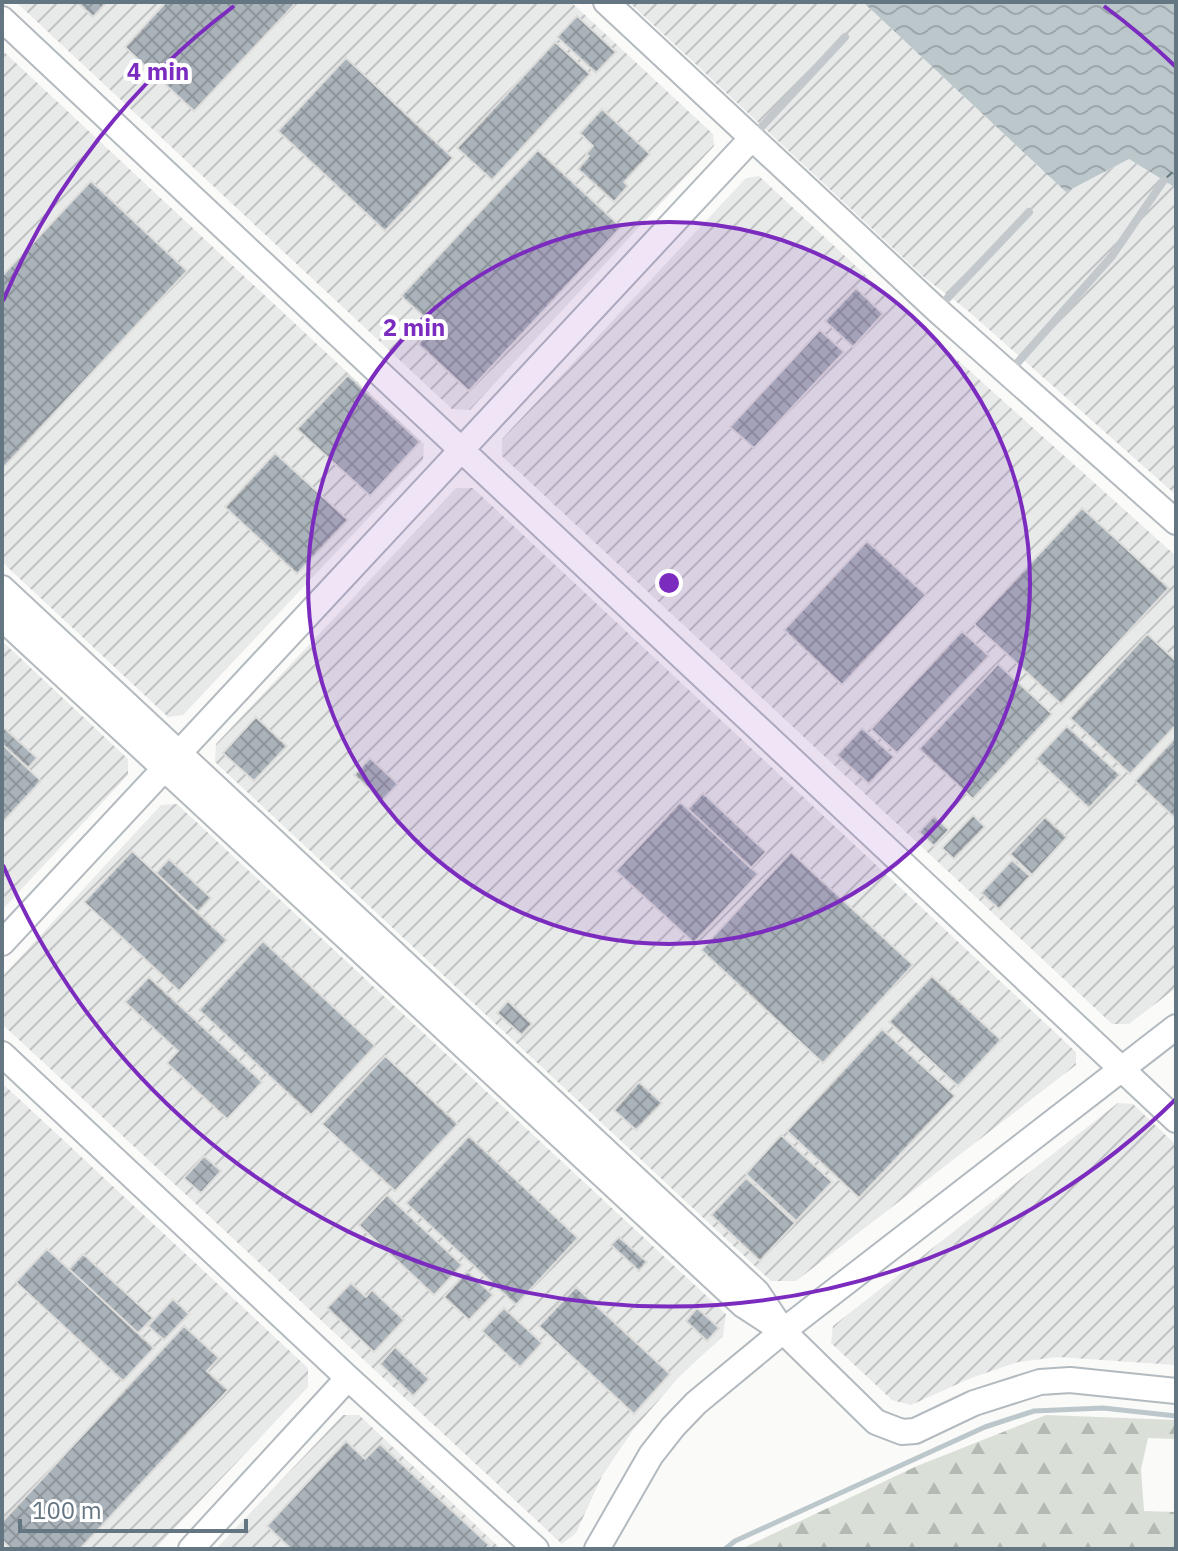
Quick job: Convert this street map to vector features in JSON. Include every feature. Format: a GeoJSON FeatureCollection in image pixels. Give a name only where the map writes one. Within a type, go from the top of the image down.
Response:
{"type":"FeatureCollection","features":[{"type":"Feature","properties":{"kind":"street"},"geometry":{"type":"LineString","coordinates":[[607,2],[937,310],[1176,522]]}},
{"type":"Feature","properties":{"kind":"street"},"geometry":{"type":"LineString","coordinates":[[2,19],[1176,1120]]}},
{"type":"Feature","properties":{"kind":"street"},"geometry":{"type":"LineString","coordinates":[[2,943],[752,138]]}},
{"type":"Feature","properties":{"kind":"street"},"geometry":{"type":"LineString","coordinates":[[2,588],[170,761],[743,1305],[783,1331],[876,1422],[902,1432],[915,1431],[974,1403],[1040,1382],[1070,1380],[1176,1391]]}},
{"type":"Feature","properties":{"kind":"street"},"geometry":{"type":"LineString","coordinates":[[2,618],[170,761]]}},
{"type":"Feature","properties":{"kind":"street"},"geometry":{"type":"LineString","coordinates":[[597,1549],[651,1455],[696,1403],[783,1331],[1176,1027]]}},
{"type":"Feature","properties":{"kind":"street"},"geometry":{"type":"LineString","coordinates":[[2,1054],[536,1549]]}},
{"type":"Feature","properties":{"kind":"street"},"geometry":{"type":"LineString","coordinates":[[191,1549],[348,1378]]}},
{"type":"Feature","properties":{"kind":"lane"},"geometry":{"type":"LineString","coordinates":[[752,138],[845,37]]}},
{"type":"Feature","properties":{"kind":"lane"},"geometry":{"type":"LineString","coordinates":[[1008,373],[1125,238],[1164,180]]}},
{"type":"Feature","properties":{"kind":"lane"},"geometry":{"type":"LineString","coordinates":[[937,310],[1029,212]]}},
{"type":"Feature","properties":{"kind":"shaded area"},"geometry":{"type":"Polygon","coordinates":[[[16,2],[571,2],[713,134],[714,146],[470,410],[452,409],[16,2]]]}},
{"type":"Feature","properties":{"kind":"shaded area"},"geometry":{"type":"Polygon","coordinates":[[[629,2],[863,2],[1066,192],[1129,159],[1176,188],[1176,495],[967,310],[925,278],[629,2]]]}},
{"type":"Feature","properties":{"kind":"shaded area"},"geometry":{"type":"Polygon","coordinates":[[[2,50],[424,444],[423,460],[183,715],[168,717],[2,562],[2,50]]]}},
{"type":"Feature","properties":{"kind":"shaded area"},"geometry":{"type":"Polygon","coordinates":[[[759,176],[933,338],[1176,556],[1176,988],[1129,1024],[1112,1024],[502,456],[502,439],[746,178],[759,176]]]}},
{"type":"Feature","properties":{"kind":"shaded area"},"geometry":{"type":"Polygon","coordinates":[[[456,488],[473,488],[1076,1052],[1076,1065],[796,1281],[771,1281],[215,762],[216,744],[456,488]]]}},
{"type":"Feature","properties":{"kind":"shaded area"},"geometry":{"type":"Polygon","coordinates":[[[2,641],[128,759],[128,775],[2,910],[2,641]]]}},
{"type":"Feature","properties":{"kind":"shaded area"},"geometry":{"type":"Polygon","coordinates":[[[177,804],[726,1314],[723,1336],[679,1377],[633,1430],[602,1476],[576,1533],[562,1544],[2,1024],[2,977],[161,805],[177,804]]]}},
{"type":"Feature","properties":{"kind":"shaded area"},"geometry":{"type":"Polygon","coordinates":[[[2,1083],[308,1368],[308,1387],[155,1549],[2,1549],[2,1083]]]}},
{"type":"Feature","properties":{"kind":"shaded area"},"geometry":{"type":"Polygon","coordinates":[[[1118,1103],[1133,1104],[1176,1145],[1176,1365],[1058,1357],[1018,1362],[971,1378],[911,1405],[892,1400],[831,1343],[833,1326],[1118,1103]]]}},
{"type":"Feature","properties":{"kind":"shaded area"},"geometry":{"type":"Polygon","coordinates":[[[343,1415],[359,1415],[501,1549],[216,1549],[343,1415]]]}},
{"type":"Feature","properties":{"kind":"green space"},"geometry":{"type":"Polygon","coordinates":[[[1046,1415],[1176,1420],[1176,1439],[1148,1438],[1141,1469],[1144,1511],[1176,1512],[1176,1549],[741,1549],[917,1466],[1046,1415]]]}},
{"type":"Feature","properties":{"kind":"water"},"geometry":{"type":"Polygon","coordinates":[[[863,2],[1176,2],[1176,188],[1129,159],[1066,192],[863,2]]]}},
{"type":"Feature","properties":{"kind":"building"},"geometry":{"type":"Polygon","coordinates":[[[77,2],[107,2],[93,17],[77,2]]]}},
{"type":"Feature","properties":{"kind":"building"},"geometry":{"type":"Polygon","coordinates":[[[166,2],[291,2],[294,5],[194,111],[125,47],[166,2]]]}},
{"type":"Feature","properties":{"kind":"building"},"geometry":{"type":"Polygon","coordinates":[[[577,16],[616,52],[596,73],[557,37],[577,16]]]}},
{"type":"Feature","properties":{"kind":"building"},"geometry":{"type":"Polygon","coordinates":[[[555,42],[590,74],[492,180],[457,148],[555,42]]]}},
{"type":"Feature","properties":{"kind":"building"},"geometry":{"type":"Polygon","coordinates":[[[346,58],[453,158],[385,231],[278,131],[346,58]]]}},
{"type":"Feature","properties":{"kind":"building"},"geometry":{"type":"Polygon","coordinates":[[[602,109],[650,154],[624,182],[628,186],[614,202],[578,169],[593,146],[580,133],[602,109]]]}},
{"type":"Feature","properties":{"kind":"building"},"geometry":{"type":"Polygon","coordinates":[[[538,150],[621,227],[469,391],[418,344],[434,326],[401,296],[538,150]]]}},
{"type":"Feature","properties":{"kind":"building"},"geometry":{"type":"Polygon","coordinates":[[[91,181],[187,271],[2,469],[2,276],[91,181]]]}},
{"type":"Feature","properties":{"kind":"building"},"geometry":{"type":"Polygon","coordinates":[[[856,288],[883,314],[853,347],[825,321],[856,288]]]}},
{"type":"Feature","properties":{"kind":"building"},"geometry":{"type":"Polygon","coordinates":[[[820,330],[844,352],[754,448],[730,427],[820,330]]]}},
{"type":"Feature","properties":{"kind":"building"},"geometry":{"type":"Polygon","coordinates":[[[348,375],[420,442],[370,496],[297,429],[348,375]]]}},
{"type":"Feature","properties":{"kind":"building"},"geometry":{"type":"Polygon","coordinates":[[[275,453],[348,520],[297,574],[225,507],[275,453]]]}},
{"type":"Feature","properties":{"kind":"building"},"geometry":{"type":"Polygon","coordinates":[[[1082,508],[1169,588],[1061,704],[974,624],[1082,508]]]}},
{"type":"Feature","properties":{"kind":"building"},"geometry":{"type":"Polygon","coordinates":[[[867,541],[926,595],[842,685],[784,630],[867,541]]]}},
{"type":"Feature","properties":{"kind":"building"},"geometry":{"type":"Polygon","coordinates":[[[962,631],[989,656],[897,753],[871,729],[962,631]]]}},
{"type":"Feature","properties":{"kind":"building"},"geometry":{"type":"Polygon","coordinates":[[[1147,634],[1176,661],[1176,725],[1130,774],[1070,718],[1147,634]]]}},
{"type":"Feature","properties":{"kind":"building"},"geometry":{"type":"Polygon","coordinates":[[[998,664],[1052,714],[973,799],[919,749],[998,664]]]}},
{"type":"Feature","properties":{"kind":"building"},"geometry":{"type":"Polygon","coordinates":[[[256,717],[287,746],[254,781],[223,753],[256,717]]]}},
{"type":"Feature","properties":{"kind":"building"},"geometry":{"type":"Polygon","coordinates":[[[2,726],[37,758],[28,768],[2,744],[2,726]]]}},
{"type":"Feature","properties":{"kind":"building"},"geometry":{"type":"Polygon","coordinates":[[[1067,726],[1120,775],[1089,808],[1036,759],[1067,726]]]}},
{"type":"Feature","properties":{"kind":"building"},"geometry":{"type":"Polygon","coordinates":[[[862,728],[894,757],[869,784],[837,755],[862,728]]]}},
{"type":"Feature","properties":{"kind":"building"},"geometry":{"type":"Polygon","coordinates":[[[1176,737],[1176,819],[1135,781],[1176,737]]]}},
{"type":"Feature","properties":{"kind":"building"},"geometry":{"type":"Polygon","coordinates":[[[2,744],[41,781],[2,823],[2,744]]]}},
{"type":"Feature","properties":{"kind":"building"},"geometry":{"type":"Polygon","coordinates":[[[370,758],[398,784],[382,801],[354,775],[370,758]]]}},
{"type":"Feature","properties":{"kind":"building"},"geometry":{"type":"Polygon","coordinates":[[[703,793],[766,852],[751,868],[688,809],[703,793]]]}},
{"type":"Feature","properties":{"kind":"building"},"geometry":{"type":"Polygon","coordinates":[[[680,802],[758,874],[694,943],[616,871],[680,802]]]}},
{"type":"Feature","properties":{"kind":"building"},"geometry":{"type":"Polygon","coordinates":[[[973,815],[985,827],[954,859],[942,848],[973,815]]]}},
{"type":"Feature","properties":{"kind":"building"},"geometry":{"type":"Polygon","coordinates":[[[934,816],[949,830],[934,846],[919,832],[934,816]]]}},
{"type":"Feature","properties":{"kind":"building"},"geometry":{"type":"Polygon","coordinates":[[[1045,817],[1067,837],[1032,875],[1010,854],[1045,817]]]}},
{"type":"Feature","properties":{"kind":"building"},"geometry":{"type":"Polygon","coordinates":[[[132,851],[227,940],[179,991],[84,902],[132,851]]]}},
{"type":"Feature","properties":{"kind":"building"},"geometry":{"type":"Polygon","coordinates":[[[791,852],[913,965],[823,1063],[701,950],[791,852]]]}},
{"type":"Feature","properties":{"kind":"building"},"geometry":{"type":"Polygon","coordinates":[[[169,859],[211,898],[198,912],[156,873],[169,859]]]}},
{"type":"Feature","properties":{"kind":"building"},"geometry":{"type":"Polygon","coordinates":[[[1012,860],[1030,876],[999,909],[981,893],[1012,860]]]}},
{"type":"Feature","properties":{"kind":"building"},"geometry":{"type":"Polygon","coordinates":[[[263,941],[375,1046],[311,1115],[199,1010],[263,941]]]}},
{"type":"Feature","properties":{"kind":"building"},"geometry":{"type":"Polygon","coordinates":[[[932,976],[1001,1040],[958,1086],[889,1022],[932,976]]]}},
{"type":"Feature","properties":{"kind":"building"},"geometry":{"type":"Polygon","coordinates":[[[149,977],[262,1082],[227,1119],[167,1063],[178,1051],[125,1002],[149,977]]]}},
{"type":"Feature","properties":{"kind":"building"},"geometry":{"type":"Polygon","coordinates":[[[508,1001],[532,1024],[522,1035],[497,1013],[508,1001]]]}},
{"type":"Feature","properties":{"kind":"building"},"geometry":{"type":"Polygon","coordinates":[[[882,1029],[955,1096],[859,1198],[787,1131],[882,1029]]]}},
{"type":"Feature","properties":{"kind":"building"},"geometry":{"type":"Polygon","coordinates":[[[385,1056],[458,1124],[395,1191],[322,1124],[385,1056]]]}},
{"type":"Feature","properties":{"kind":"building"},"geometry":{"type":"Polygon","coordinates":[[[639,1082],[662,1103],[636,1130],[614,1110],[639,1082]]]}},
{"type":"Feature","properties":{"kind":"building"},"geometry":{"type":"Polygon","coordinates":[[[781,1135],[832,1182],[796,1221],[746,1174],[781,1135]]]}},
{"type":"Feature","properties":{"kind":"building"},"geometry":{"type":"Polygon","coordinates":[[[469,1136],[578,1238],[516,1305],[406,1203],[469,1136]]]}},
{"type":"Feature","properties":{"kind":"building"},"geometry":{"type":"Polygon","coordinates":[[[204,1156],[221,1171],[201,1193],[184,1178],[204,1156]]]}},
{"type":"Feature","properties":{"kind":"building"},"geometry":{"type":"Polygon","coordinates":[[[746,1178],[795,1223],[760,1261],[711,1215],[746,1178]]]}},
{"type":"Feature","properties":{"kind":"building"},"geometry":{"type":"Polygon","coordinates":[[[387,1195],[462,1265],[434,1295],[359,1225],[387,1195]]]}},
{"type":"Feature","properties":{"kind":"building"},"geometry":{"type":"Polygon","coordinates":[[[619,1237],[647,1262],[639,1271],[611,1245],[619,1237]]]}},
{"type":"Feature","properties":{"kind":"building"},"geometry":{"type":"Polygon","coordinates":[[[47,1249],[154,1348],[123,1381],[16,1282],[47,1249]]]}},
{"type":"Feature","properties":{"kind":"building"},"geometry":{"type":"Polygon","coordinates":[[[83,1254],[153,1318],[138,1333],[69,1269],[83,1254]]]}},
{"type":"Feature","properties":{"kind":"building"},"geometry":{"type":"Polygon","coordinates":[[[467,1271],[493,1295],[469,1320],[444,1297],[467,1271]]]}},
{"type":"Feature","properties":{"kind":"building"},"geometry":{"type":"Polygon","coordinates":[[[351,1283],[366,1297],[372,1290],[404,1320],[374,1352],[327,1308],[351,1283]]]}},
{"type":"Feature","properties":{"kind":"building"},"geometry":{"type":"Polygon","coordinates":[[[576,1287],[670,1374],[634,1414],[539,1326],[576,1287]]]}},
{"type":"Feature","properties":{"kind":"building"},"geometry":{"type":"Polygon","coordinates":[[[173,1299],[189,1314],[164,1340],[148,1326],[173,1299]]]}},
{"type":"Feature","properties":{"kind":"building"},"geometry":{"type":"Polygon","coordinates":[[[504,1308],[542,1343],[520,1367],[482,1331],[504,1308]]]}},
{"type":"Feature","properties":{"kind":"building"},"geometry":{"type":"Polygon","coordinates":[[[697,1308],[719,1328],[707,1341],[686,1321],[697,1308]]]}},
{"type":"Feature","properties":{"kind":"building"},"geometry":{"type":"Polygon","coordinates":[[[184,1326],[219,1358],[207,1371],[228,1390],[80,1549],[11,1549],[2,1540],[2,1522],[184,1326]]]}},
{"type":"Feature","properties":{"kind":"building"},"geometry":{"type":"Polygon","coordinates":[[[395,1347],[429,1379],[413,1396],[380,1364],[395,1347]]]}},
{"type":"Feature","properties":{"kind":"building"},"geometry":{"type":"Polygon","coordinates":[[[346,1441],[365,1459],[380,1444],[489,1545],[485,1549],[291,1549],[267,1526],[346,1441]]]}},
{"type":"Feature","properties":{"kind":"waterway"},"geometry":{"type":"LineString","coordinates":[[725,1549],[735,1541],[985,1427],[1034,1411],[1103,1408],[1176,1416]]}},
{"type":"Feature","properties":{"kind":"ferry route"},"geometry":{"type":"LineString","coordinates":[[1165,179],[1176,169]]}}]}
